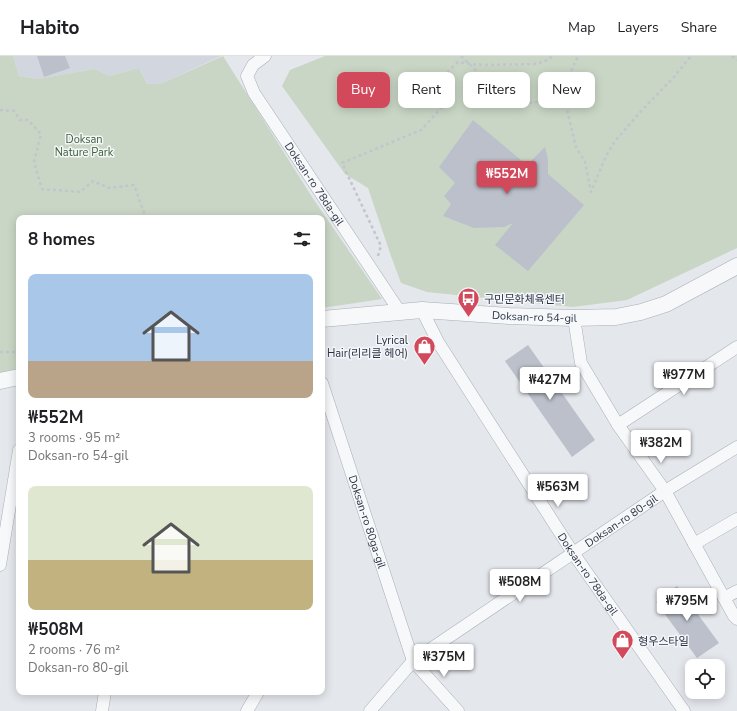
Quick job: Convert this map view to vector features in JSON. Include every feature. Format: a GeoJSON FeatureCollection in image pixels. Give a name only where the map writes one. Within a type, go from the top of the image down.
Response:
{"type":"FeatureCollection","features":[{"type":"Feature","properties":{"kind":"street","name":"Doksan-ro 78da-gil"},"geometry":{"type":"LineString","coordinates":[[265,56],[253,65],[247,76],[254,92],[400,312]]}},
{"type":"Feature","properties":{"kind":"street","name":"Doksan-ro 54-gil"},"geometry":{"type":"LineString","coordinates":[[325,319],[422,310],[509,316],[574,318],[616,317],[641,312],[666,304],[737,266]]}},
{"type":"Feature","properties":{"kind":"street","name":"Doksan-ro 78da-gil"},"geometry":{"type":"LineString","coordinates":[[422,310],[438,342],[573,553],[684,711]]}},
{"type":"Feature","properties":{"kind":"street"},"geometry":{"type":"LineString","coordinates":[[574,318],[582,363],[618,425],[665,491],[737,619]]}},
{"type":"Feature","properties":{"kind":"street"},"geometry":{"type":"LineString","coordinates":[[618,425],[737,347]]}},
{"type":"Feature","properties":{"kind":"street"},"geometry":{"type":"LineString","coordinates":[[0,381],[16,378]]}},
{"type":"Feature","properties":{"kind":"street","name":"Doksan-ro 80ga-gil"},"geometry":{"type":"LineString","coordinates":[[325,392],[413,661]]}},
{"type":"Feature","properties":{"kind":"street","name":"Doksan-ro 80-gil"},"geometry":{"type":"LineString","coordinates":[[370,711],[413,661],[665,491],[737,447]]}},
{"type":"Feature","properties":{"kind":"street"},"geometry":{"type":"LineString","coordinates":[[0,565],[16,468]]}},
{"type":"Feature","properties":{"kind":"street"},"geometry":{"type":"LineString","coordinates":[[694,544],[737,519]]}},
{"type":"Feature","properties":{"kind":"street"},"geometry":{"type":"LineString","coordinates":[[724,598],[737,591]]}},
{"type":"Feature","properties":{"kind":"street"},"geometry":{"type":"LineString","coordinates":[[413,661],[458,711]]}},
{"type":"Feature","properties":{"kind":"street"},"geometry":{"type":"LineString","coordinates":[[102,711],[105,695]]}},
{"type":"Feature","properties":{"kind":"street"},"geometry":{"type":"LineString","coordinates":[[247,711],[256,695]]}},
{"type":"Feature","properties":{"kind":"path"},"geometry":{"type":"LineString","coordinates":[[461,56],[493,87],[497,99],[516,104],[538,101]]}},
{"type":"Feature","properties":{"kind":"path"},"geometry":{"type":"LineString","coordinates":[[374,273],[381,246],[342,163],[421,130],[444,104],[441,78],[458,62],[470,64],[537,64],[550,59],[551,56]]}},
{"type":"Feature","properties":{"kind":"path"},"geometry":{"type":"LineString","coordinates":[[569,72],[578,56]]}},
{"type":"Feature","properties":{"kind":"path"},"geometry":{"type":"LineString","coordinates":[[567,108],[576,147],[585,162],[591,192],[606,156],[615,141],[644,108],[674,78],[691,56]]}},
{"type":"Feature","properties":{"kind":"path"},"geometry":{"type":"LineString","coordinates":[[732,56],[737,60]]}},
{"type":"Feature","properties":{"kind":"path"},"geometry":{"type":"LineString","coordinates":[[0,110],[14,111],[20,120],[28,120],[40,134],[34,162],[42,189],[80,192],[93,182],[109,188],[134,185],[145,215]]}},
{"type":"Feature","properties":{"kind":"path"},"geometry":{"type":"LineString","coordinates":[[0,352],[16,352]]}},
{"type":"Feature","properties":{"kind":"shaded area"},"geometry":{"type":"Polygon","coordinates":[[[13,56],[221,56],[160,84],[147,84],[139,68],[109,76],[95,69],[38,79],[19,76],[13,56]]]}},
{"type":"Feature","properties":{"kind":"green space","name":"Doksan Nature Park"},"geometry":{"type":"Polygon","coordinates":[[[0,56],[13,56],[19,76],[38,79],[95,69],[109,76],[139,68],[147,84],[160,84],[223,56],[324,215],[16,215],[16,369],[0,373],[0,56]]]}},
{"type":"Feature","properties":{"kind":"green space"},"geometry":{"type":"Polygon","coordinates":[[[325,56],[737,56],[737,248],[627,300],[573,307],[427,292],[401,283],[368,188],[345,174],[282,86],[290,70],[325,56]]]}},
{"type":"Feature","properties":{"kind":"green space","name":"Doksan Nature Park"},"geometry":{"type":"Polygon","coordinates":[[[325,216],[382,299],[325,308],[325,216]]]}},
{"type":"Feature","properties":{"kind":"building"},"geometry":{"type":"Polygon","coordinates":[[[37,56],[65,56],[70,68],[44,77],[37,56]]]}},
{"type":"Feature","properties":{"kind":"building"},"geometry":{"type":"Polygon","coordinates":[[[473,120],[527,165],[545,147],[548,159],[548,174],[584,205],[528,271],[495,245],[513,223],[504,227],[474,228],[443,216],[451,204],[444,196],[455,183],[439,167],[473,120]]]}},
{"type":"Feature","properties":{"kind":"building"},"geometry":{"type":"Polygon","coordinates":[[[528,345],[595,440],[572,457],[505,361],[528,345]]]}},
{"type":"Feature","properties":{"kind":"building"},"geometry":{"type":"Polygon","coordinates":[[[677,586],[719,643],[697,658],[656,602],[677,586]]]}},
{"type":"Feature","properties":{"kind":"place","name":"구민문화체육센터"},"geometry":{"type":"Point","coordinates":[469,318]}},
{"type":"Feature","properties":{"kind":"place","name":"Lyrical Hair(리리클 헤어)"},"geometry":{"type":"Point","coordinates":[424,366]}},
{"type":"Feature","properties":{"kind":"place","name":"형우스타일"},"geometry":{"type":"Point","coordinates":[622,660]}}]}
